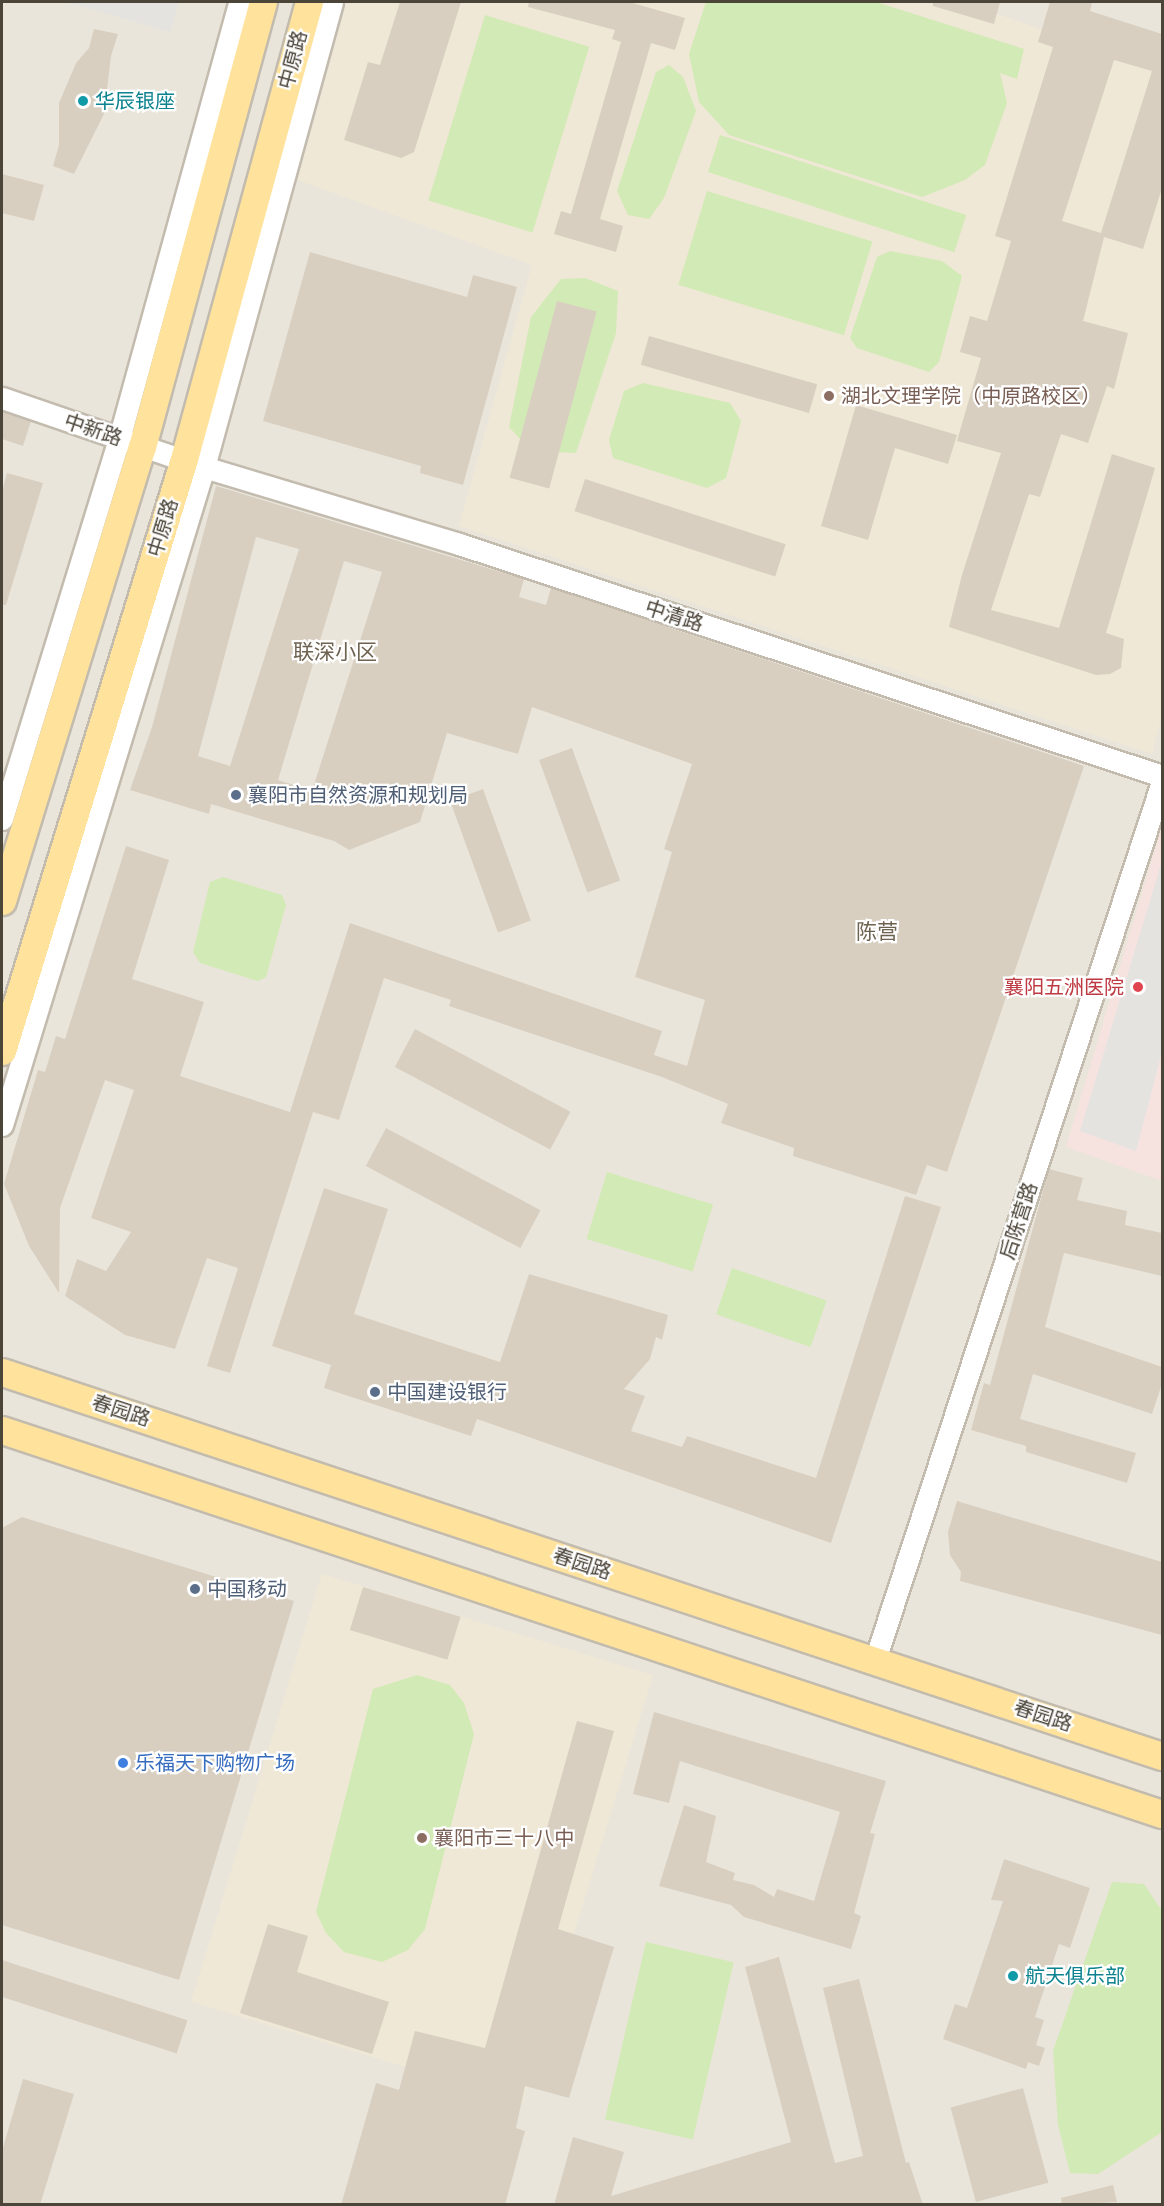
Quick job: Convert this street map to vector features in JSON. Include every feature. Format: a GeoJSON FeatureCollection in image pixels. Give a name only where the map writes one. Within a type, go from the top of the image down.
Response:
{"type":"FeatureCollection","features":[{"type":"Feature","properties":{"kind":"main road"},"geometry":{"type":"LineString","coordinates":[[2,901],[131,443],[263,2]]}},
{"type":"Feature","properties":{"kind":"main road","name":"中原路"},"geometry":{"type":"LineString","coordinates":[[2,1051],[194,463],[309,2]]}},
{"type":"Feature","properties":{"kind":"main road","name":"春园路"},"geometry":{"type":"LineString","coordinates":[[3,1371],[1162,1756]]}},
{"type":"Feature","properties":{"kind":"main road"},"geometry":{"type":"LineString","coordinates":[[2,1430],[1162,1814]]}},
{"type":"Feature","properties":{"kind":"street"},"geometry":{"type":"LineString","coordinates":[[2,819],[131,443],[239,2]]}},
{"type":"Feature","properties":{"kind":"street"},"geometry":{"type":"LineString","coordinates":[[2,1125],[194,463],[332,2]]}},
{"type":"Feature","properties":{"kind":"street","name":"中新路"},"geometry":{"type":"LineString","coordinates":[[2,398],[194,463]]}},
{"type":"Feature","properties":{"kind":"street","name":"中清路"},"geometry":{"type":"LineString","coordinates":[[194,463],[459,544],[1162,776]]}},
{"type":"Feature","properties":{"kind":"street","name":"后陈营路"},"geometry":{"type":"LineString","coordinates":[[874,1660],[1162,782]]}},
{"type":"Feature","properties":{"kind":"shaded area"},"geometry":{"type":"Polygon","coordinates":[[[2,2],[1162,2],[1162,2204],[2,2204],[2,2]]]}},
{"type":"Feature","properties":{"kind":"shaded area"},"geometry":{"type":"Polygon","coordinates":[[[66,2],[179,2],[170,32],[66,2]]]}},
{"type":"Feature","properties":{"kind":"shaded area","name":"湖北文理学院（中原路校区）"},"geometry":{"type":"Polygon","coordinates":[[[347,2],[962,2],[1162,71],[1162,715],[1152,754],[459,526],[532,265],[298,180],[347,2]]]}},
{"type":"Feature","properties":{"kind":"shaded area","name":"襄阳五洲医院"},"geometry":{"type":"Polygon","coordinates":[[[1162,826],[1162,1181],[1066,1147],[1162,826]]]}},
{"type":"Feature","properties":{"kind":"shaded area","name":"襄阳五洲医院"},"geometry":{"type":"Polygon","coordinates":[[[1162,861],[1162,1052],[1136,1151],[1080,1131],[1162,861]]]}},
{"type":"Feature","properties":{"kind":"shaded area","name":"襄阳市三十八中"},"geometry":{"type":"Polygon","coordinates":[[[322,1574],[653,1675],[522,2103],[191,2001],[322,1574]]]}},
{"type":"Feature","properties":{"kind":"green space"},"geometry":{"type":"Polygon","coordinates":[[[706,2],[876,2],[1024,49],[1017,79],[1000,73],[1007,103],[985,165],[965,180],[922,197],[729,135],[699,102],[689,54],[706,2]]]}},
{"type":"Feature","properties":{"kind":"green space"},"geometry":{"type":"Polygon","coordinates":[[[485,15],[589,47],[533,232],[428,201],[485,15]]]}},
{"type":"Feature","properties":{"kind":"green space"},"geometry":{"type":"Polygon","coordinates":[[[669,65],[683,77],[696,111],[664,198],[649,219],[628,215],[617,191],[656,72],[669,65]]]}},
{"type":"Feature","properties":{"kind":"green space"},"geometry":{"type":"Polygon","coordinates":[[[720,135],[966,215],[954,252],[708,172],[720,135]]]}},
{"type":"Feature","properties":{"kind":"green space"},"geometry":{"type":"Polygon","coordinates":[[[707,191],[872,242],[844,335],[678,285],[707,191]]]}},
{"type":"Feature","properties":{"kind":"green space"},"geometry":{"type":"Polygon","coordinates":[[[890,251],[942,261],[962,276],[939,362],[929,372],[857,348],[850,338],[877,257],[890,251]]]}},
{"type":"Feature","properties":{"kind":"green space"},"geometry":{"type":"Polygon","coordinates":[[[585,278],[618,291],[616,333],[576,453],[531,451],[509,427],[531,317],[561,279],[585,278]]]}},
{"type":"Feature","properties":{"kind":"green space"},"geometry":{"type":"Polygon","coordinates":[[[643,383],[730,403],[741,421],[726,478],[707,488],[613,458],[609,440],[624,391],[643,383]]]}},
{"type":"Feature","properties":{"kind":"green space"},"geometry":{"type":"Polygon","coordinates":[[[223,877],[282,895],[286,905],[266,977],[258,981],[200,963],[193,952],[210,882],[223,877]]]}},
{"type":"Feature","properties":{"kind":"green space"},"geometry":{"type":"Polygon","coordinates":[[[607,1172],[713,1204],[693,1271],[587,1239],[607,1172]]]}},
{"type":"Feature","properties":{"kind":"green space"},"geometry":{"type":"Polygon","coordinates":[[[732,1268],[827,1301],[811,1347],[716,1314],[732,1268]]]}},
{"type":"Feature","properties":{"kind":"green space"},"geometry":{"type":"Polygon","coordinates":[[[417,1675],[450,1685],[464,1703],[474,1734],[425,1929],[408,1950],[382,1962],[344,1952],[326,1933],[316,1912],[373,1689],[417,1675]]]}},
{"type":"Feature","properties":{"kind":"green space"},"geometry":{"type":"Polygon","coordinates":[[[1112,1882],[1144,1884],[1162,1911],[1162,2132],[1098,2174],[1070,2173],[1058,2125],[1053,2051],[1112,1882]]]}},
{"type":"Feature","properties":{"kind":"green space"},"geometry":{"type":"Polygon","coordinates":[[[646,1942],[734,1962],[693,2140],[605,2119],[646,1942]]]}},
{"type":"Feature","properties":{"kind":"building"},"geometry":{"type":"Polygon","coordinates":[[[400,2],[461,2],[414,152],[401,158],[344,140],[368,62],[380,65],[400,2]]]}},
{"type":"Feature","properties":{"kind":"building"},"geometry":{"type":"Polygon","coordinates":[[[529,2],[629,2],[685,18],[675,50],[651,43],[600,219],[623,226],[616,252],[554,234],[561,211],[571,214],[621,42],[612,39],[615,30],[528,7],[529,2]]]}},
{"type":"Feature","properties":{"kind":"building"},"geometry":{"type":"Polygon","coordinates":[[[933,2],[1000,2],[994,24],[933,6],[933,2]]]}},
{"type":"Feature","properties":{"kind":"building"},"geometry":{"type":"Polygon","coordinates":[[[1050,2],[1092,2],[1090,11],[1162,34],[1162,188],[1143,249],[1104,237],[1083,321],[1128,333],[1114,389],[1107,386],[1088,443],[1061,434],[1040,497],[1029,494],[991,610],[1059,628],[1112,454],[1155,468],[1106,633],[1124,639],[1121,668],[1110,674],[1096,675],[949,627],[962,575],[1001,453],[957,441],[981,358],[960,352],[970,316],[987,321],[1011,241],[995,236],[1053,47],[1038,42],[1050,2]],[[1114,60],[1062,221],[1101,233],[1152,71],[1114,60]]]}},
{"type":"Feature","properties":{"kind":"building","name":"华辰银座"},"geometry":{"type":"Polygon","coordinates":[[[94,29],[118,34],[111,56],[104,114],[74,174],[53,166],[59,145],[59,103],[76,63],[89,48],[94,29]]]}},
{"type":"Feature","properties":{"kind":"building"},"geometry":{"type":"Polygon","coordinates":[[[2,174],[44,185],[34,221],[2,213],[2,174]]]}},
{"type":"Feature","properties":{"kind":"building"},"geometry":{"type":"Polygon","coordinates":[[[310,252],[467,297],[473,275],[517,287],[463,485],[420,473],[421,466],[263,421],[310,252]]]}},
{"type":"Feature","properties":{"kind":"building"},"geometry":{"type":"Polygon","coordinates":[[[557,301],[597,312],[549,488],[510,478],[557,301]]]}},
{"type":"Feature","properties":{"kind":"building"},"geometry":{"type":"Polygon","coordinates":[[[649,336],[817,384],[809,413],[641,365],[649,336]]]}},
{"type":"Feature","properties":{"kind":"building"},"geometry":{"type":"Polygon","coordinates":[[[856,405],[957,435],[948,464],[895,448],[868,540],[821,526],[856,405]]]}},
{"type":"Feature","properties":{"kind":"building"},"geometry":{"type":"Polygon","coordinates":[[[2,411],[31,421],[23,446],[2,439],[2,411]]]}},
{"type":"Feature","properties":{"kind":"building"},"geometry":{"type":"Polygon","coordinates":[[[7,473],[43,483],[6,605],[2,605],[2,492],[7,473]]]}},
{"type":"Feature","properties":{"kind":"building"},"geometry":{"type":"Polygon","coordinates":[[[585,479],[786,544],[775,577],[574,511],[585,479]]]}},
{"type":"Feature","properties":{"kind":"building"},"geometry":{"type":"Polygon","coordinates":[[[216,486],[524,579],[519,597],[546,605],[551,588],[1084,766],[947,1172],[927,1165],[916,1195],[793,1156],[794,1148],[721,1123],[728,1104],[662,1077],[449,1006],[451,1000],[384,978],[339,1120],[313,1112],[230,1373],[207,1366],[238,1268],[207,1258],[175,1349],[125,1335],[65,1296],[77,1259],[106,1271],[131,1232],[91,1218],[134,1090],[105,1080],[60,1208],[59,1293],[29,1246],[4,1184],[38,1070],[45,1072],[56,1036],[65,1039],[126,846],[169,860],[132,979],[204,1002],[180,1076],[290,1112],[350,923],[662,1031],[654,1055],[687,1066],[705,1000],[635,977],[672,852],[664,849],[692,764],[532,707],[518,754],[447,733],[420,822],[349,850],[334,841],[211,804],[209,814],[130,790],[152,727],[216,486]],[[256,537],[198,756],[230,766],[299,549],[256,537]],[[344,561],[278,780],[312,791],[382,572],[344,561]]]}},
{"type":"Feature","properties":{"kind":"building"},"geometry":{"type":"Polygon","coordinates":[[[572,748],[620,880],[587,892],[539,760],[572,748]]]}},
{"type":"Feature","properties":{"kind":"building"},"geometry":{"type":"Polygon","coordinates":[[[483,789],[531,921],[498,933],[450,801],[483,789]]]}},
{"type":"Feature","properties":{"kind":"building"},"geometry":{"type":"Polygon","coordinates":[[[415,1029],[570,1112],[550,1150],[395,1067],[415,1029]]]}},
{"type":"Feature","properties":{"kind":"building"},"geometry":{"type":"Polygon","coordinates":[[[386,1128],[541,1210],[520,1248],[366,1166],[386,1128]]]}},
{"type":"Feature","properties":{"kind":"building"},"geometry":{"type":"Polygon","coordinates":[[[1049,1169],[1083,1178],[1077,1200],[1127,1211],[1125,1225],[1162,1233],[1162,1276],[1064,1253],[1045,1327],[1162,1367],[1162,1384],[1152,1414],[1033,1374],[1020,1419],[1136,1453],[1127,1483],[1026,1452],[1026,1446],[971,1430],[984,1383],[990,1385],[1049,1169]]]}},
{"type":"Feature","properties":{"kind":"building"},"geometry":{"type":"Polygon","coordinates":[[[324,1188],[388,1209],[354,1314],[500,1362],[529,1274],[668,1315],[662,1340],[656,1337],[650,1359],[624,1389],[645,1396],[631,1431],[682,1447],[687,1436],[816,1478],[905,1196],[941,1207],[831,1543],[477,1419],[471,1436],[324,1388],[331,1365],[272,1346],[324,1188]]]}},
{"type":"Feature","properties":{"kind":"building"},"geometry":{"type":"Polygon","coordinates":[[[957,1501],[1162,1562],[1162,1635],[960,1581],[961,1572],[950,1555],[948,1532],[957,1501]]]}},
{"type":"Feature","properties":{"kind":"building","name":"乐福天下购物广场"},"geometry":{"type":"Polygon","coordinates":[[[22,1517],[294,1601],[179,1980],[2,1925],[2,1528],[22,1517]]]}},
{"type":"Feature","properties":{"kind":"building"},"geometry":{"type":"Polygon","coordinates":[[[363,1587],[461,1617],[447,1660],[350,1630],[363,1587]]]}},
{"type":"Feature","properties":{"kind":"building"},"geometry":{"type":"Polygon","coordinates":[[[654,1712],[886,1781],[870,1833],[875,1834],[854,1913],[861,1916],[851,1949],[744,1917],[731,1905],[659,1886],[684,1805],[716,1816],[706,1862],[735,1873],[733,1880],[754,1885],[774,1897],[777,1889],[814,1901],[840,1812],[680,1761],[669,1803],[633,1794],[654,1712]]]}},
{"type":"Feature","properties":{"kind":"building"},"geometry":{"type":"Polygon","coordinates":[[[577,1721],[614,1731],[558,1929],[614,1947],[569,2098],[525,2086],[516,2128],[525,2131],[505,2205],[341,2205],[376,2083],[399,2090],[415,2031],[485,2048],[577,1721]]]}},
{"type":"Feature","properties":{"kind":"building","name":"航天俱乐部"},"geometry":{"type":"Polygon","coordinates":[[[1004,1859],[1090,1888],[1070,1948],[1059,1944],[1035,2017],[1044,2020],[1036,2045],[1045,2048],[1039,2066],[1028,2062],[1026,2069],[943,2039],[955,2004],[967,2008],[1003,1901],[991,1900],[1004,1859]]]}},
{"type":"Feature","properties":{"kind":"building"},"geometry":{"type":"Polygon","coordinates":[[[268,1924],[308,1936],[297,1972],[389,2002],[372,2054],[240,2013],[268,1924]]]}},
{"type":"Feature","properties":{"kind":"building"},"geometry":{"type":"Polygon","coordinates":[[[779,1957],[835,2163],[863,2156],[823,1988],[859,1979],[906,2163],[909,2162],[923,2205],[554,2205],[573,2137],[624,2152],[611,2196],[791,2142],[745,1967],[779,1957]]]}},
{"type":"Feature","properties":{"kind":"building"},"geometry":{"type":"Polygon","coordinates":[[[2,1960],[187,2020],[177,2054],[2,1997],[2,1960]]]}},
{"type":"Feature","properties":{"kind":"building"},"geometry":{"type":"Polygon","coordinates":[[[23,2079],[74,2094],[40,2205],[2,2205],[2,2151],[23,2079]]]}},
{"type":"Feature","properties":{"kind":"building"},"geometry":{"type":"Polygon","coordinates":[[[1023,2088],[1048,2183],[976,2202],[951,2107],[1023,2088]]]}},
{"type":"Feature","properties":{"kind":"building"},"geometry":{"type":"Polygon","coordinates":[[[1113,2185],[1117,2202],[1062,2205],[1061,2198],[1113,2185]]]}},
{"type":"Feature","properties":{"kind":"place","name":"华辰银座"},"geometry":{"type":"Point","coordinates":[83,101]}},
{"type":"Feature","properties":{"kind":"place","name":"湖北文理学院（中原路校区）"},"geometry":{"type":"Point","coordinates":[829,396]}},
{"type":"Feature","properties":{"kind":"place","name":"襄阳市自然资源和规划局"},"geometry":{"type":"Point","coordinates":[236,795]}},
{"type":"Feature","properties":{"kind":"place","name":"襄阳五洲医院"},"geometry":{"type":"Point","coordinates":[1138,987]}},
{"type":"Feature","properties":{"kind":"place","name":"中国建设银行"},"geometry":{"type":"Point","coordinates":[375,1392]}},
{"type":"Feature","properties":{"kind":"place","name":"中国移动"},"geometry":{"type":"Point","coordinates":[195,1589]}},
{"type":"Feature","properties":{"kind":"place","name":"乐福天下购物广场"},"geometry":{"type":"Point","coordinates":[123,1763]}},
{"type":"Feature","properties":{"kind":"place","name":"襄阳市三十八中"},"geometry":{"type":"Point","coordinates":[422,1838]}},
{"type":"Feature","properties":{"kind":"place","name":"航天俱乐部"},"geometry":{"type":"Point","coordinates":[1013,1976]}},
{"type":"Feature","properties":{"kind":"district","name":"联深小区"},"geometry":{"type":"Point","coordinates":[335,652]}},
{"type":"Feature","properties":{"kind":"district","name":"陈营"},"geometry":{"type":"Point","coordinates":[877,932]}}]}
